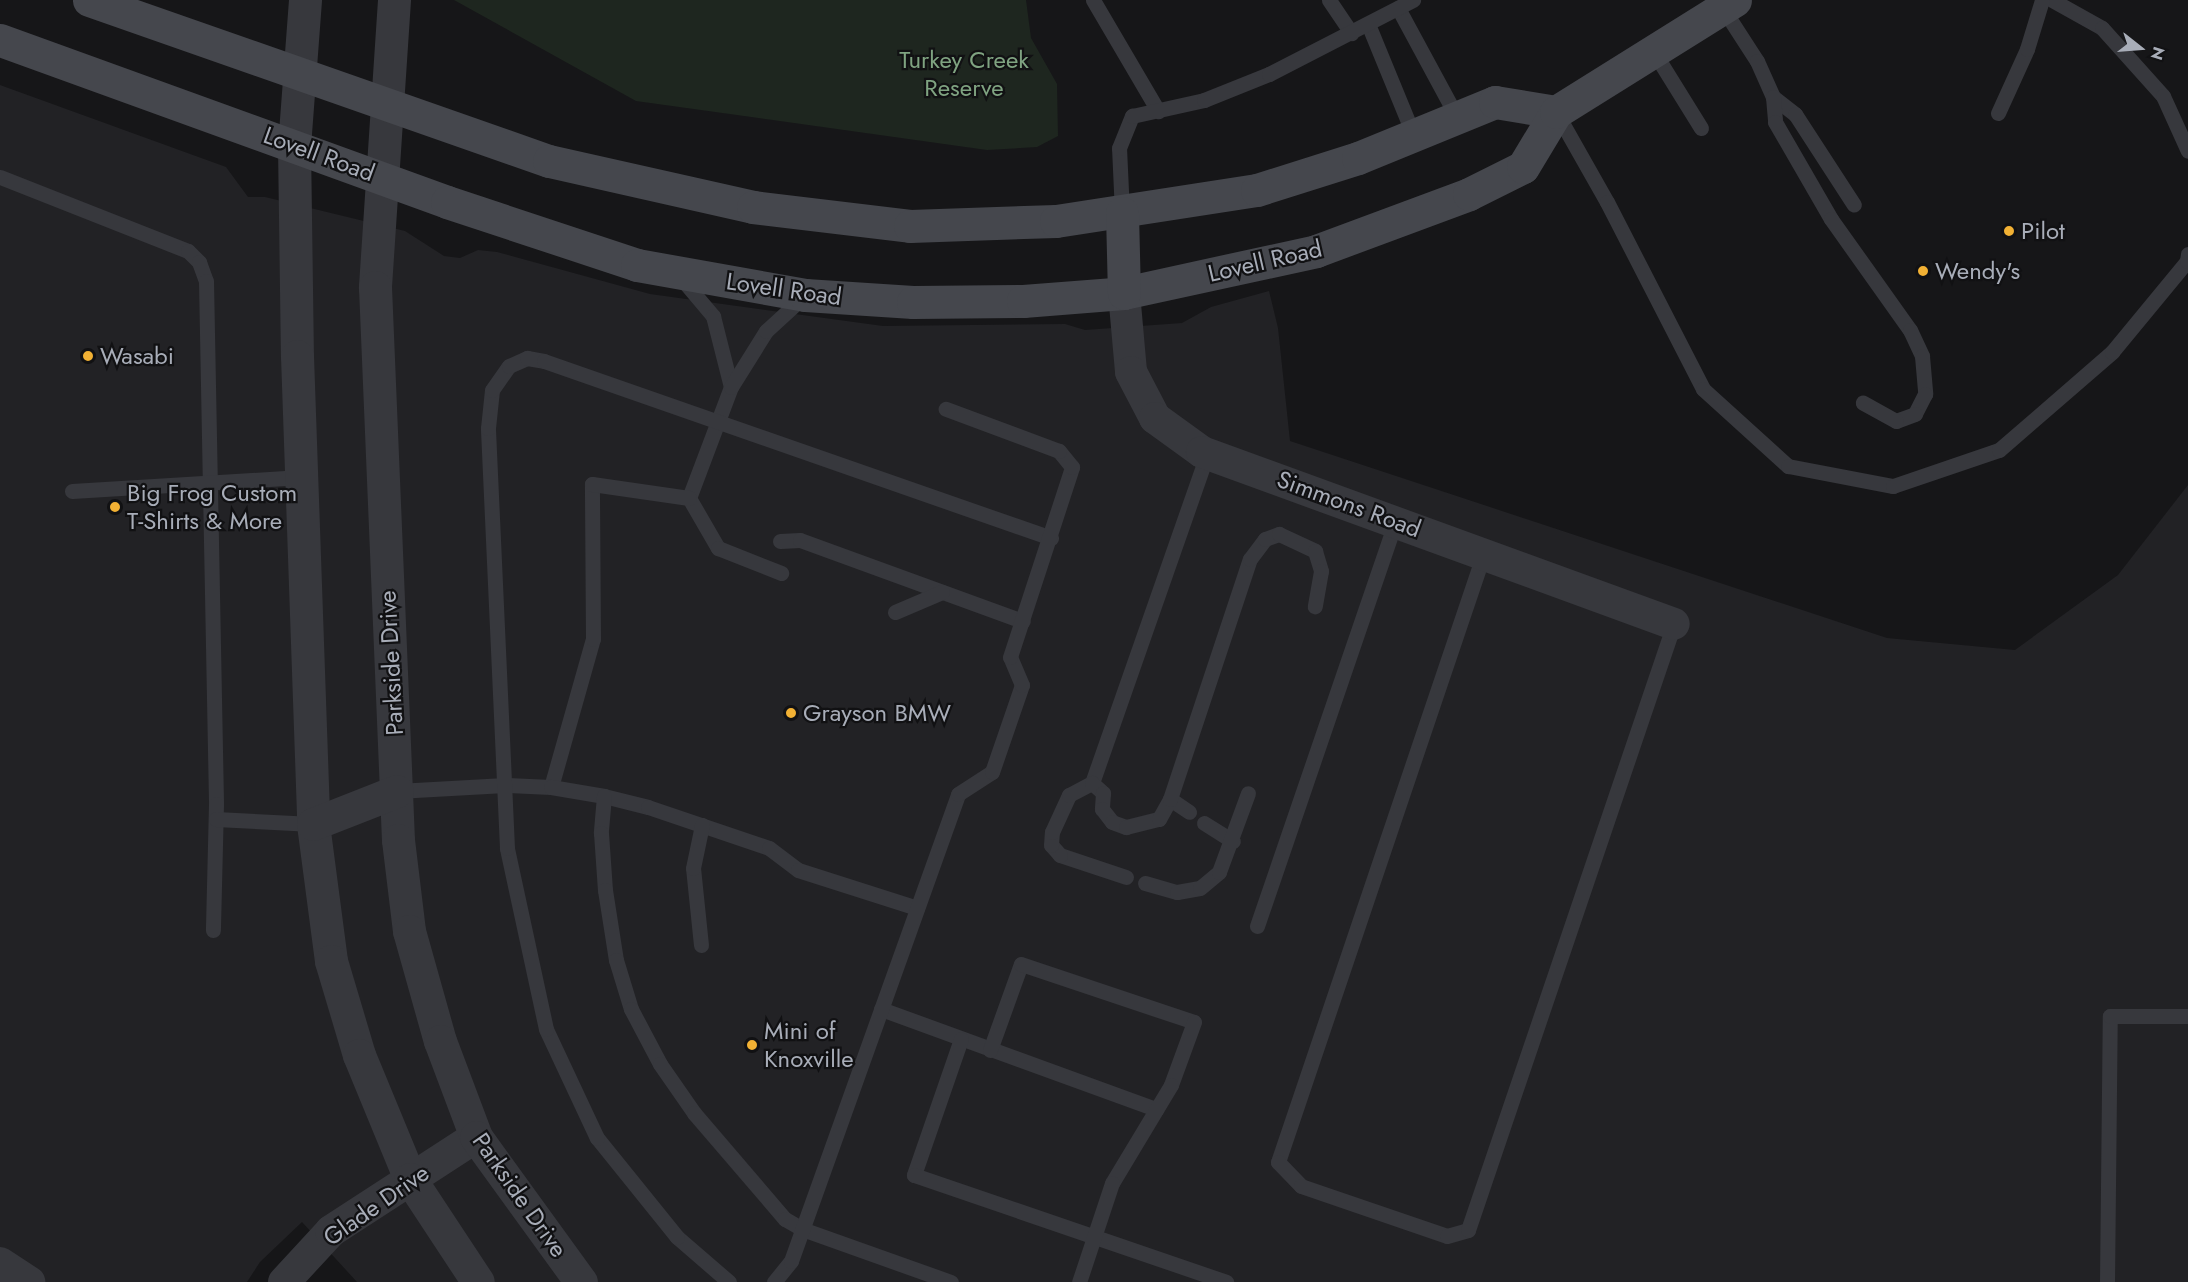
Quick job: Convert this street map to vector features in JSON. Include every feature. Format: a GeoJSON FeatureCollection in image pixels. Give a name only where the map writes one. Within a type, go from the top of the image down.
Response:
{"type":"FeatureCollection","features":[{"type":"Feature","properties":{"kind":"main road"},"geometry":{"type":"LineString","coordinates":[[89,0],[386,107],[596,173],[742,205],[825,218],[910,226],[980,226],[1122,213],[1257,190],[1414,136],[1495,102],[1556,112]]}},
{"type":"Feature","properties":{"kind":"main road","name":"Lovell Road"},"geometry":{"type":"LineString","coordinates":[[0,40],[381,177],[637,265],[805,295],[913,302],[1023,301],[1124,293],[1316,251],[1469,194],[1523,167],[1556,112],[1652,49],[1729,4]]}},
{"type":"Feature","properties":{"kind":"main road"},"geometry":{"type":"LineString","coordinates":[[1122,213],[1124,293]]}},
{"type":"Feature","properties":{"kind":"street"},"geometry":{"type":"LineString","coordinates":[[305,0],[294,145],[301,477],[313,824],[331,961],[359,1055],[410,1179],[478,1282]]}},
{"type":"Feature","properties":{"kind":"street","name":"Parkside Drive"},"geometry":{"type":"LineString","coordinates":[[394,0],[375,287],[398,840],[409,931],[440,1041],[477,1137],[581,1282]]}},
{"type":"Feature","properties":{"kind":"street","name":"Simmons Road"},"geometry":{"type":"LineString","coordinates":[[1124,293],[1131,372],[1155,418],[1207,454],[1396,520],[1674,624]]}},
{"type":"Feature","properties":{"kind":"street"},"geometry":{"type":"LineString","coordinates":[[313,824],[397,791]]}},
{"type":"Feature","properties":{"kind":"street","name":"Glade Drive"},"geometry":{"type":"LineString","coordinates":[[284,1282],[331,1231],[477,1137]]}},
{"type":"Feature","properties":{"kind":"street"},"geometry":{"type":"LineString","coordinates":[[0,1263],[29,1282]]}},
{"type":"Feature","properties":{"kind":"lane"},"geometry":{"type":"LineString","coordinates":[[1093,0],[1158,111]]}},
{"type":"Feature","properties":{"kind":"lane"},"geometry":{"type":"LineString","coordinates":[[1329,0],[1351,33]]}},
{"type":"Feature","properties":{"kind":"lane"},"geometry":{"type":"LineString","coordinates":[[1122,213],[1121,141],[1132,117],[1204,100],[1269,74],[1413,0]]}},
{"type":"Feature","properties":{"kind":"lane"},"geometry":{"type":"LineString","coordinates":[[1998,113],[2027,49],[2042,0]]}},
{"type":"Feature","properties":{"kind":"lane"},"geometry":{"type":"LineString","coordinates":[[2052,0],[2102,28],[2163,96],[2188,151]]}},
{"type":"Feature","properties":{"kind":"lane"},"geometry":{"type":"LineString","coordinates":[[1729,4],[1773,97],[1775,122],[1831,219],[1910,330],[1922,356],[1925,394],[1915,414],[1896,420],[1863,403]]}},
{"type":"Feature","properties":{"kind":"lane"},"geometry":{"type":"LineString","coordinates":[[1398,8],[1458,119]]}},
{"type":"Feature","properties":{"kind":"lane"},"geometry":{"type":"LineString","coordinates":[[1368,24],[1414,136]]}},
{"type":"Feature","properties":{"kind":"lane"},"geometry":{"type":"LineString","coordinates":[[1652,49],[1701,128]]}},
{"type":"Feature","properties":{"kind":"lane"},"geometry":{"type":"LineString","coordinates":[[1773,97],[1795,114],[1854,204]]}},
{"type":"Feature","properties":{"kind":"lane"},"geometry":{"type":"LineString","coordinates":[[1556,112],[1607,202],[1703,389],[1788,466],[1893,486],[1999,450],[2112,352],[2187,261],[2188,254]]}},
{"type":"Feature","properties":{"kind":"lane"},"geometry":{"type":"LineString","coordinates":[[0,177],[188,251],[200,262],[206,281],[216,819],[213,930]]}},
{"type":"Feature","properties":{"kind":"lane"},"geometry":{"type":"LineString","coordinates":[[674,272],[713,316],[731,387]]}},
{"type":"Feature","properties":{"kind":"lane"},"geometry":{"type":"LineString","coordinates":[[689,498],[731,387],[766,331],[805,295]]}},
{"type":"Feature","properties":{"kind":"lane"},"geometry":{"type":"LineString","coordinates":[[729,1282],[677,1237],[597,1138],[546,1029],[507,848],[488,428],[492,390],[509,366],[527,358],[719,421],[1051,538]]}},
{"type":"Feature","properties":{"kind":"lane"},"geometry":{"type":"LineString","coordinates":[[774,1282],[791,1261],[958,794],[992,772],[1022,685],[1010,657],[1051,538],[1072,467],[1059,451],[946,409]]}},
{"type":"Feature","properties":{"kind":"lane"},"geometry":{"type":"LineString","coordinates":[[1126,877],[1060,855],[1051,845],[1052,832],[1069,795],[1092,783],[1207,454]]}},
{"type":"Feature","properties":{"kind":"lane"},"geometry":{"type":"LineString","coordinates":[[72,491],[208,485],[301,477]]}},
{"type":"Feature","properties":{"kind":"lane"},"geometry":{"type":"LineString","coordinates":[[551,787],[592,639],[592,484],[689,498]]}},
{"type":"Feature","properties":{"kind":"lane"},"geometry":{"type":"LineString","coordinates":[[689,498],[718,548],[781,573]]}},
{"type":"Feature","properties":{"kind":"lane"},"geometry":{"type":"LineString","coordinates":[[1257,926],[1396,520]]}},
{"type":"Feature","properties":{"kind":"lane"},"geometry":{"type":"LineString","coordinates":[[1092,783],[1103,793],[1102,809],[1112,822],[1126,827],[1158,819],[1170,799],[1250,559],[1264,538],[1279,534],[1315,551],[1321,571],[1315,606]]}},
{"type":"Feature","properties":{"kind":"lane"},"geometry":{"type":"LineString","coordinates":[[780,541],[800,540],[1023,621]]}},
{"type":"Feature","properties":{"kind":"lane"},"geometry":{"type":"LineString","coordinates":[[1484,553],[1278,1162],[1301,1186],[1447,1236],[1468,1230],[1674,624]]}},
{"type":"Feature","properties":{"kind":"lane"},"geometry":{"type":"LineString","coordinates":[[895,612],[942,592]]}},
{"type":"Feature","properties":{"kind":"lane"},"geometry":{"type":"LineString","coordinates":[[397,791],[505,785],[551,787],[604,796],[769,848],[798,870],[917,908]]}},
{"type":"Feature","properties":{"kind":"lane"},"geometry":{"type":"LineString","coordinates":[[1145,883],[1177,892],[1200,888],[1219,872],[1233,841],[1248,793]]}},
{"type":"Feature","properties":{"kind":"lane"},"geometry":{"type":"LineString","coordinates":[[604,796],[601,833],[605,890],[616,960],[630,1010],[660,1064],[694,1113],[749,1181],[785,1219],[802,1229],[951,1282]]}},
{"type":"Feature","properties":{"kind":"lane"},"geometry":{"type":"LineString","coordinates":[[1170,799],[1189,812]]}},
{"type":"Feature","properties":{"kind":"lane"},"geometry":{"type":"LineString","coordinates":[[216,819],[313,824]]}},
{"type":"Feature","properties":{"kind":"lane"},"geometry":{"type":"LineString","coordinates":[[1204,823],[1233,841]]}},
{"type":"Feature","properties":{"kind":"lane"},"geometry":{"type":"LineString","coordinates":[[701,945],[693,868],[702,825]]}},
{"type":"Feature","properties":{"kind":"lane"},"geometry":{"type":"LineString","coordinates":[[990,1050],[1021,964],[1194,1022],[1171,1085],[1112,1183],[1079,1282]]}},
{"type":"Feature","properties":{"kind":"lane"},"geometry":{"type":"LineString","coordinates":[[881,1009],[1156,1109]]}},
{"type":"Feature","properties":{"kind":"lane"},"geometry":{"type":"LineString","coordinates":[[2107,1282],[2110,1016],[2188,1016]]}},
{"type":"Feature","properties":{"kind":"lane"},"geometry":{"type":"LineString","coordinates":[[961,1039],[914,1175],[1226,1282]]}},
{"type":"Feature","properties":{"kind":"shaded area"},"geometry":{"type":"Polygon","coordinates":[[[0,85],[226,167],[248,197],[265,197],[405,231],[444,256],[460,258],[478,250],[497,252],[650,294],[883,326],[1065,324],[1085,330],[1182,323],[1211,307],[1269,291],[1278,328],[1290,441],[1887,638],[2015,650],[2118,575],[2188,485],[2188,1282],[357,1282],[302,1222],[260,1262],[247,1282],[0,1282],[0,85]]]}},
{"type":"Feature","properties":{"kind":"green space","name":"Turkey Creek Reserve"},"geometry":{"type":"Polygon","coordinates":[[[454,0],[1026,0],[1031,38],[1057,84],[1058,136],[1037,147],[987,150],[636,101],[454,0]]]}},
{"type":"Feature","properties":{"kind":"place","name":"Pilot"},"geometry":{"type":"Point","coordinates":[2009,231]}},
{"type":"Feature","properties":{"kind":"place","name":"Wendy's"},"geometry":{"type":"Point","coordinates":[1923,271]}},
{"type":"Feature","properties":{"kind":"place","name":"Wasabi"},"geometry":{"type":"Point","coordinates":[88,356]}},
{"type":"Feature","properties":{"kind":"place","name":"Big Frog Custom T-Shirts & More"},"geometry":{"type":"Point","coordinates":[115,507]}},
{"type":"Feature","properties":{"kind":"place","name":"Grayson BMW"},"geometry":{"type":"Point","coordinates":[791,713]}},
{"type":"Feature","properties":{"kind":"place","name":"Mini of Knoxville"},"geometry":{"type":"Point","coordinates":[752,1045]}}]}
